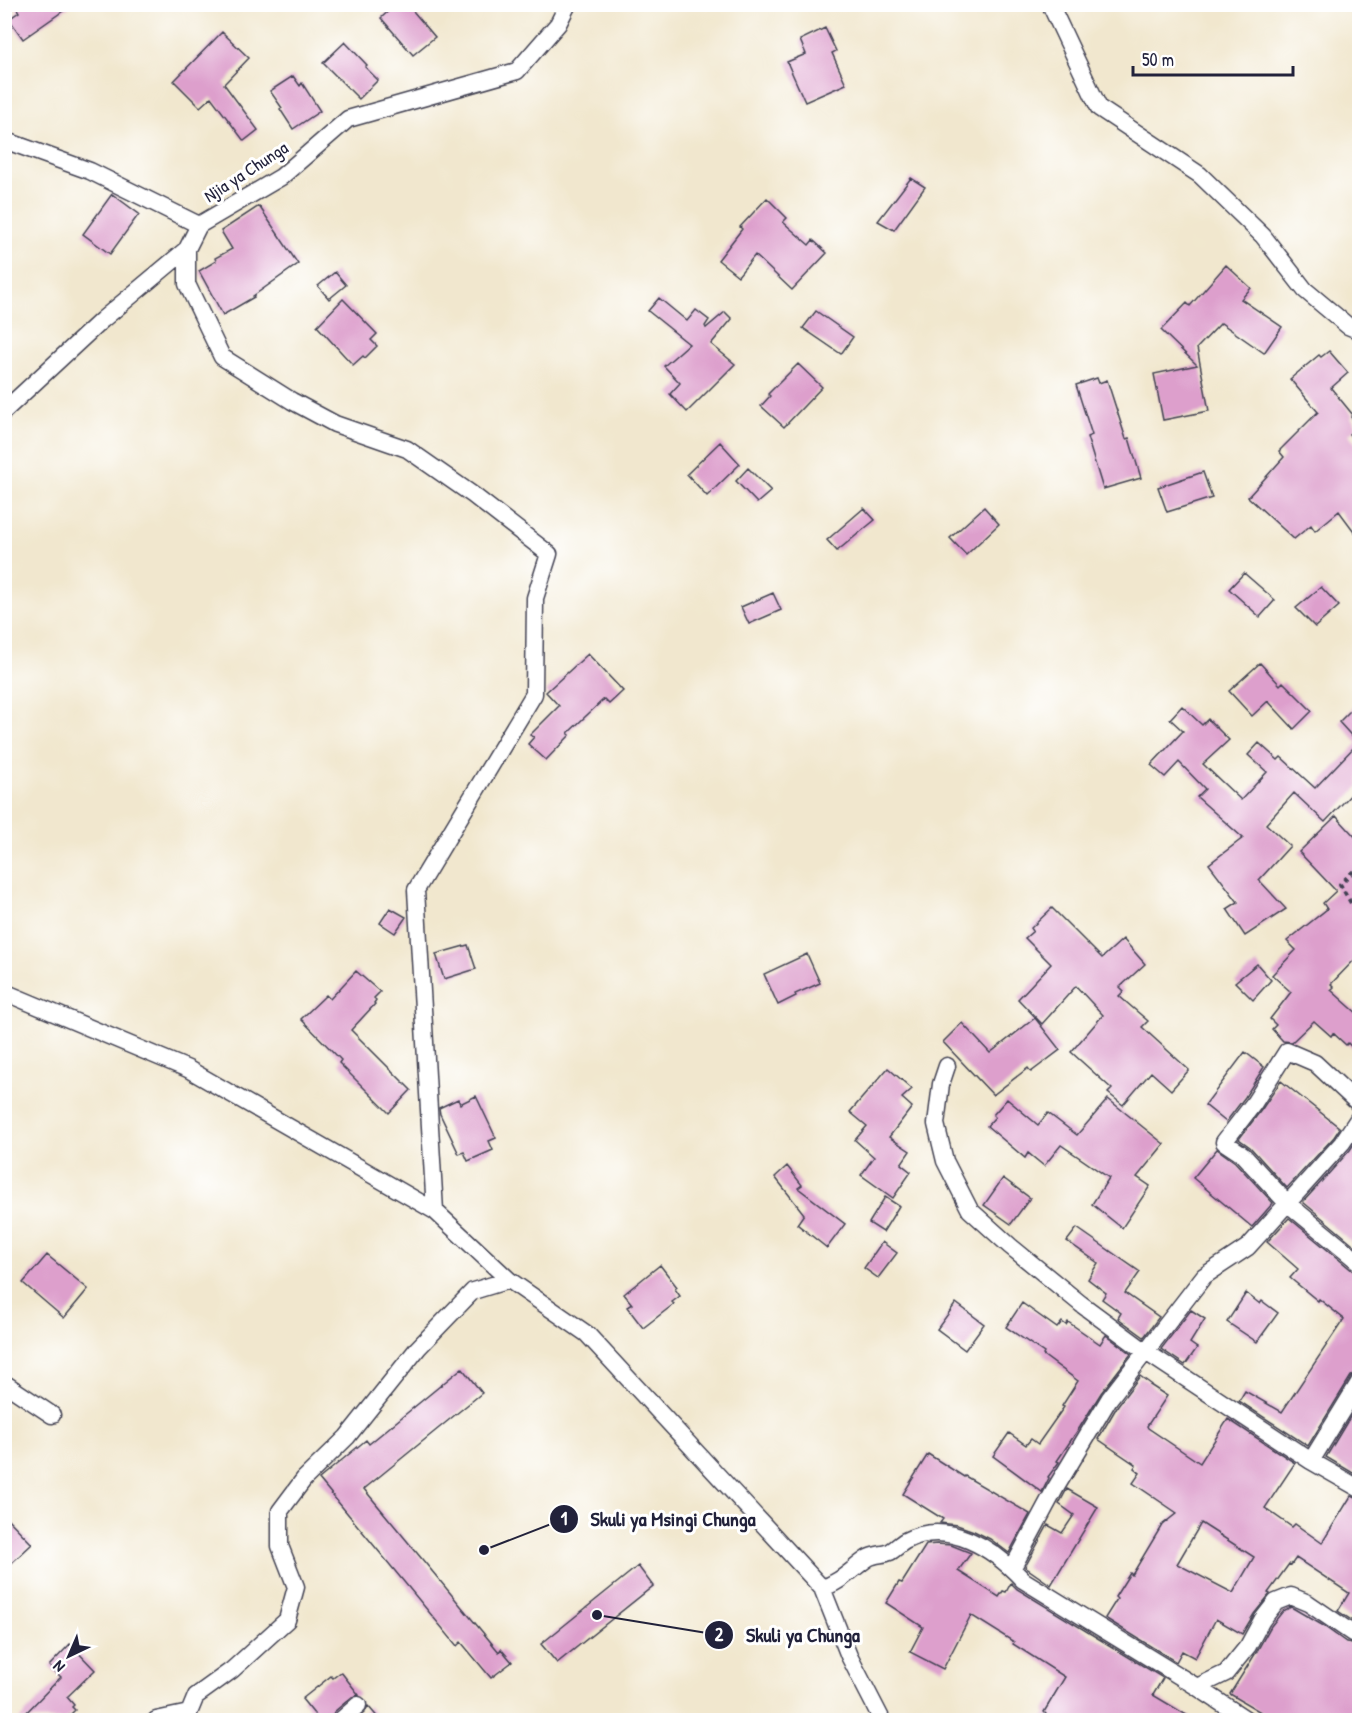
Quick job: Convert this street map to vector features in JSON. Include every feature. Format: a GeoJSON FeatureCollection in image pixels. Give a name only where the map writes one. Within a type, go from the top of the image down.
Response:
{"type":"FeatureCollection","features":[{"type":"Feature","properties":{"kind":"street","name":"Njia ya Chunga"},"geometry":{"type":"LineString","coordinates":[[4,411],[102,320],[187,249],[199,225],[281,177],[348,119],[517,71],[558,24],[568,4]]}},
{"type":"Feature","properties":{"kind":"street"},"geometry":{"type":"LineString","coordinates":[[1050,4],[1099,108],[1200,175],[1263,236],[1305,290],[1356,324]]}},
{"type":"Feature","properties":{"kind":"street"},"geometry":{"type":"LineString","coordinates":[[4,140],[90,171],[199,225]]}},
{"type":"Feature","properties":{"kind":"street"},"geometry":{"type":"LineString","coordinates":[[187,249],[187,284],[222,357],[292,401],[335,424],[407,449],[473,495],[549,554],[536,598],[534,694],[416,890],[435,1211]]}},
{"type":"Feature","properties":{"kind":"street"},"geometry":{"type":"LineString","coordinates":[[4,992],[188,1069],[435,1211],[509,1280],[587,1334],[822,1588],[849,1656],[882,1720]]}},
{"type":"Feature","properties":{"kind":"street"},"geometry":{"type":"LineString","coordinates":[[1359,1105],[1315,1063],[1287,1051],[1254,1103],[1224,1142],[1242,1154],[1287,1203],[1359,1263]]}},
{"type":"Feature","properties":{"kind":"street"},"geometry":{"type":"LineString","coordinates":[[947,1066],[941,1084],[936,1125],[945,1161],[970,1210],[1081,1304],[1146,1352],[1359,1490]]}},
{"type":"Feature","properties":{"kind":"street"},"geometry":{"type":"LineString","coordinates":[[1012,1569],[1055,1489],[1109,1399],[1204,1276],[1248,1247],[1342,1143],[1359,1116]]}},
{"type":"Feature","properties":{"kind":"street"},"geometry":{"type":"LineString","coordinates":[[156,1720],[189,1717],[196,1696],[232,1670],[287,1620],[296,1587],[280,1546],[280,1511],[304,1479],[347,1437],[417,1348],[473,1292],[509,1280]]}},
{"type":"Feature","properties":{"kind":"street"},"geometry":{"type":"LineString","coordinates":[[1311,1461],[1359,1381]]}},
{"type":"Feature","properties":{"kind":"street"},"geometry":{"type":"LineString","coordinates":[[4,1383],[52,1415]]}},
{"type":"Feature","properties":{"kind":"street"},"geometry":{"type":"LineString","coordinates":[[822,1588],[833,1585],[873,1555],[889,1553],[905,1540],[928,1533],[940,1532],[978,1543],[1023,1580],[1247,1720]]}},
{"type":"Feature","properties":{"kind":"street"},"geometry":{"type":"LineString","coordinates":[[1197,1687],[1226,1673],[1248,1646],[1262,1620],[1276,1602],[1291,1596],[1308,1603],[1352,1633],[1359,1634]]}},
{"type":"Feature","properties":{"kind":"street"},"geometry":{"type":"LineString","coordinates":[[341,1720],[358,1705]]}},
{"type":"Feature","properties":{"kind":"path"},"geometry":{"type":"LineString","coordinates":[[1359,865],[1340,884],[1351,903],[1359,908]]}},
{"type":"Feature","properties":{"kind":"building"},"geometry":{"type":"Polygon","coordinates":[[[14,4],[73,4],[23,39],[9,19],[19,12],[14,4]]]}},
{"type":"Feature","properties":{"kind":"building"},"geometry":{"type":"Polygon","coordinates":[[[396,4],[407,4],[435,37],[413,55],[381,18],[396,4]]]}},
{"type":"Feature","properties":{"kind":"building"},"geometry":{"type":"Polygon","coordinates":[[[825,28],[836,51],[832,53],[846,84],[805,102],[787,62],[806,54],[800,40],[825,28]]]}},
{"type":"Feature","properties":{"kind":"building"},"geometry":{"type":"Polygon","coordinates":[[[222,32],[249,58],[224,84],[258,130],[244,141],[211,97],[200,107],[174,81],[222,32]]]}},
{"type":"Feature","properties":{"kind":"building"},"geometry":{"type":"Polygon","coordinates":[[[345,42],[378,80],[359,99],[323,63],[345,42]]]}},
{"type":"Feature","properties":{"kind":"building"},"geometry":{"type":"Polygon","coordinates":[[[293,76],[300,86],[302,83],[320,111],[293,129],[270,91],[293,76]]]}},
{"type":"Feature","properties":{"kind":"building"},"geometry":{"type":"Polygon","coordinates":[[[911,178],[925,187],[894,230],[878,221],[911,178]]]}},
{"type":"Feature","properties":{"kind":"building"},"geometry":{"type":"Polygon","coordinates":[[[112,194],[139,214],[110,254],[83,234],[112,194]]]}},
{"type":"Feature","properties":{"kind":"building"},"geometry":{"type":"Polygon","coordinates":[[[767,198],[787,218],[783,222],[809,245],[813,240],[827,253],[792,290],[755,255],[738,276],[718,260],[742,229],[740,227],[767,198]]]}},
{"type":"Feature","properties":{"kind":"building"},"geometry":{"type":"Polygon","coordinates":[[[259,206],[298,264],[254,297],[223,315],[199,271],[216,261],[215,258],[232,249],[221,231],[259,206]]]}},
{"type":"Feature","properties":{"kind":"building"},"geometry":{"type":"Polygon","coordinates":[[[1226,265],[1251,288],[1241,299],[1282,327],[1264,353],[1221,323],[1197,348],[1209,411],[1163,420],[1154,374],[1197,365],[1161,330],[1187,303],[1190,306],[1226,265]]]}},
{"type":"Feature","properties":{"kind":"building"},"geometry":{"type":"Polygon","coordinates":[[[335,272],[346,285],[329,299],[318,286],[335,272]]]}},
{"type":"Feature","properties":{"kind":"building"},"geometry":{"type":"Polygon","coordinates":[[[659,298],[687,321],[696,310],[709,320],[706,328],[725,312],[732,319],[711,344],[735,364],[687,412],[670,394],[680,383],[664,366],[689,344],[648,311],[659,298]]]}},
{"type":"Feature","properties":{"kind":"building"},"geometry":{"type":"Polygon","coordinates":[[[343,299],[377,334],[371,340],[377,346],[365,358],[363,356],[353,365],[317,326],[343,299]]]}},
{"type":"Feature","properties":{"kind":"building"},"geometry":{"type":"Polygon","coordinates":[[[816,311],[853,337],[841,354],[803,328],[816,311]]]}},
{"type":"Feature","properties":{"kind":"building"},"geometry":{"type":"Polygon","coordinates":[[[1329,351],[1348,373],[1331,388],[1353,415],[1351,417],[1358,427],[1349,434],[1359,448],[1359,538],[1339,511],[1315,531],[1311,525],[1294,539],[1248,497],[1284,457],[1279,451],[1318,412],[1290,379],[1319,355],[1321,357],[1329,351]]]}},
{"type":"Feature","properties":{"kind":"building"},"geometry":{"type":"Polygon","coordinates":[[[798,364],[822,387],[784,427],[761,406],[770,396],[768,394],[798,364]]]}},
{"type":"Feature","properties":{"kind":"building"},"geometry":{"type":"Polygon","coordinates":[[[1097,378],[1099,383],[1107,380],[1141,478],[1103,489],[1087,437],[1092,435],[1076,385],[1097,378]]]}},
{"type":"Feature","properties":{"kind":"building"},"geometry":{"type":"Polygon","coordinates":[[[720,442],[740,464],[707,496],[687,474],[720,442]]]}},
{"type":"Feature","properties":{"kind":"building"},"geometry":{"type":"Polygon","coordinates":[[[748,468],[771,491],[757,503],[736,481],[748,468]]]}},
{"type":"Feature","properties":{"kind":"building"},"geometry":{"type":"Polygon","coordinates":[[[1203,472],[1212,498],[1167,512],[1158,487],[1203,472]]]}},
{"type":"Feature","properties":{"kind":"building"},"geometry":{"type":"Polygon","coordinates":[[[984,507],[999,524],[966,555],[950,538],[984,507]]]}},
{"type":"Feature","properties":{"kind":"building"},"geometry":{"type":"Polygon","coordinates":[[[864,508],[875,520],[837,551],[827,540],[864,508]]]}},
{"type":"Feature","properties":{"kind":"building"},"geometry":{"type":"Polygon","coordinates":[[[1244,573],[1275,600],[1260,617],[1229,589],[1244,573]]]}},
{"type":"Feature","properties":{"kind":"building"},"geometry":{"type":"Polygon","coordinates":[[[1321,587],[1339,606],[1315,627],[1296,608],[1321,587]]]}},
{"type":"Feature","properties":{"kind":"building"},"geometry":{"type":"Polygon","coordinates":[[[773,593],[781,610],[749,624],[741,607],[773,593]]]}},
{"type":"Feature","properties":{"kind":"building"},"geometry":{"type":"Polygon","coordinates":[[[588,654],[623,691],[609,704],[604,699],[568,733],[570,735],[546,760],[528,744],[534,737],[530,735],[559,706],[546,692],[588,654]]]}},
{"type":"Feature","properties":{"kind":"building"},"geometry":{"type":"Polygon","coordinates":[[[1260,663],[1280,685],[1283,682],[1312,711],[1294,729],[1268,701],[1252,716],[1229,691],[1260,663]]]}},
{"type":"Feature","properties":{"kind":"building"},"geometry":{"type":"Polygon","coordinates":[[[1359,702],[1359,786],[1325,822],[1294,793],[1266,824],[1290,846],[1259,880],[1286,909],[1245,936],[1227,909],[1238,902],[1209,864],[1243,838],[1197,797],[1205,789],[1179,762],[1165,777],[1151,765],[1183,731],[1170,719],[1182,706],[1202,725],[1208,719],[1229,740],[1203,764],[1241,800],[1267,772],[1248,755],[1259,743],[1278,760],[1281,757],[1315,788],[1358,743],[1339,722],[1359,702]]]}},
{"type":"Feature","properties":{"kind":"building"},"geometry":{"type":"Polygon","coordinates":[[[1336,816],[1359,841],[1359,955],[1331,984],[1334,987],[1331,990],[1359,1015],[1359,1055],[1348,1043],[1346,1045],[1333,1033],[1331,1036],[1314,1021],[1292,1042],[1283,1041],[1272,1029],[1276,1025],[1270,1019],[1291,992],[1272,975],[1296,950],[1287,941],[1327,909],[1323,903],[1336,891],[1299,852],[1336,816]]]}},
{"type":"Feature","properties":{"kind":"building"},"geometry":{"type":"Polygon","coordinates":[[[390,908],[406,917],[395,933],[380,923],[390,908]]]}},
{"type":"Feature","properties":{"kind":"building"},"geometry":{"type":"Polygon","coordinates":[[[1052,908],[1102,958],[1123,939],[1145,964],[1120,987],[1124,991],[1119,996],[1148,1021],[1142,1027],[1189,1070],[1171,1090],[1151,1072],[1123,1105],[1108,1093],[1112,1089],[1071,1052],[1103,1015],[1076,986],[1042,1024],[1018,999],[1051,964],[1025,938],[1033,931],[1031,928],[1052,908]]]}},
{"type":"Feature","properties":{"kind":"building"},"geometry":{"type":"Polygon","coordinates":[[[468,945],[476,969],[444,979],[436,954],[468,945]]]}},
{"type":"Feature","properties":{"kind":"building"},"geometry":{"type":"Polygon","coordinates":[[[807,954],[820,983],[795,994],[796,996],[778,1005],[764,974],[807,954]]]}},
{"type":"Feature","properties":{"kind":"building"},"geometry":{"type":"Polygon","coordinates":[[[1257,964],[1271,980],[1253,1000],[1235,982],[1257,964]]]}},
{"type":"Feature","properties":{"kind":"building"},"geometry":{"type":"Polygon","coordinates":[[[356,971],[380,992],[374,998],[375,1004],[351,1030],[411,1090],[389,1113],[339,1063],[341,1060],[301,1019],[326,995],[330,999],[356,971]]]}},
{"type":"Feature","properties":{"kind":"building"},"geometry":{"type":"Polygon","coordinates":[[[1035,1018],[1060,1050],[1031,1072],[1028,1068],[993,1095],[943,1042],[962,1023],[990,1053],[1035,1018]]]}},
{"type":"Feature","properties":{"kind":"building"},"geometry":{"type":"Polygon","coordinates":[[[1245,1052],[1264,1067],[1226,1122],[1205,1105],[1245,1052]]]}},
{"type":"Feature","properties":{"kind":"building"},"geometry":{"type":"Polygon","coordinates":[[[888,1068],[912,1089],[902,1098],[912,1107],[889,1137],[910,1151],[901,1164],[911,1172],[893,1198],[861,1175],[874,1157],[855,1140],[867,1126],[850,1112],[888,1068]]]}},
{"type":"Feature","properties":{"kind":"building"},"geometry":{"type":"Polygon","coordinates":[[[1281,1081],[1340,1128],[1287,1188],[1250,1147],[1239,1139],[1281,1081]]]}},
{"type":"Feature","properties":{"kind":"building"},"geometry":{"type":"Polygon","coordinates":[[[476,1096],[496,1138],[489,1141],[493,1150],[468,1161],[464,1152],[459,1154],[439,1108],[458,1099],[460,1104],[476,1096]]]}},
{"type":"Feature","properties":{"kind":"building"},"geometry":{"type":"Polygon","coordinates":[[[1007,1099],[1038,1125],[1048,1113],[1077,1135],[1108,1099],[1164,1144],[1137,1177],[1150,1186],[1122,1228],[1092,1204],[1109,1178],[1061,1145],[1044,1166],[1028,1153],[1025,1158],[987,1126],[1007,1099]]]}},
{"type":"Feature","properties":{"kind":"building"},"geometry":{"type":"Polygon","coordinates":[[[1359,1136],[1359,1249],[1303,1202],[1350,1150],[1359,1136]]]}},
{"type":"Feature","properties":{"kind":"building"},"geometry":{"type":"Polygon","coordinates":[[[1217,1149],[1235,1162],[1273,1203],[1252,1227],[1193,1178],[1217,1149]]]}},
{"type":"Feature","properties":{"kind":"building"},"geometry":{"type":"Polygon","coordinates":[[[787,1166],[802,1185],[798,1188],[845,1224],[827,1248],[797,1224],[804,1214],[775,1177],[787,1166]]]}},
{"type":"Feature","properties":{"kind":"building"},"geometry":{"type":"Polygon","coordinates":[[[1003,1178],[1030,1198],[1011,1224],[984,1205],[1003,1178]]]}},
{"type":"Feature","properties":{"kind":"building"},"geometry":{"type":"Polygon","coordinates":[[[885,1197],[899,1206],[883,1232],[869,1223],[885,1197]]]}},
{"type":"Feature","properties":{"kind":"building"},"geometry":{"type":"Polygon","coordinates":[[[1289,1218],[1353,1271],[1359,1273],[1359,1371],[1351,1376],[1308,1446],[1239,1401],[1245,1391],[1282,1412],[1344,1319],[1290,1278],[1298,1269],[1267,1242],[1289,1218]]]}},
{"type":"Feature","properties":{"kind":"building"},"geometry":{"type":"Polygon","coordinates":[[[1077,1228],[1140,1272],[1125,1293],[1159,1317],[1144,1337],[1118,1318],[1121,1313],[1102,1299],[1106,1293],[1088,1279],[1098,1263],[1067,1241],[1077,1228]]]}},
{"type":"Feature","properties":{"kind":"building"},"geometry":{"type":"Polygon","coordinates":[[[882,1242],[897,1253],[878,1278],[864,1268],[882,1242]]]}},
{"type":"Feature","properties":{"kind":"building"},"geometry":{"type":"Polygon","coordinates":[[[47,1255],[88,1289],[64,1318],[23,1283],[47,1255]]]}},
{"type":"Feature","properties":{"kind":"building"},"geometry":{"type":"Polygon","coordinates":[[[660,1265],[677,1287],[675,1289],[680,1296],[672,1302],[674,1304],[643,1328],[627,1307],[632,1304],[624,1294],[660,1265]]]}},
{"type":"Feature","properties":{"kind":"building"},"geometry":{"type":"Polygon","coordinates":[[[1246,1293],[1260,1304],[1262,1301],[1278,1313],[1257,1342],[1227,1322],[1246,1293]]]}},
{"type":"Feature","properties":{"kind":"building"},"geometry":{"type":"Polygon","coordinates":[[[956,1303],[984,1324],[965,1350],[937,1329],[956,1303]]]}},
{"type":"Feature","properties":{"kind":"building"},"geometry":{"type":"Polygon","coordinates":[[[1022,1303],[1057,1328],[1062,1322],[1066,1325],[1068,1322],[1100,1344],[1106,1335],[1131,1354],[1101,1393],[1057,1461],[1059,1462],[1048,1477],[1042,1492],[993,1456],[1009,1433],[1026,1445],[1031,1439],[1038,1444],[1064,1407],[1062,1406],[1078,1381],[1043,1355],[1044,1353],[1006,1327],[1022,1303]]]}},
{"type":"Feature","properties":{"kind":"building"},"geometry":{"type":"Polygon","coordinates":[[[1191,1310],[1205,1319],[1190,1343],[1197,1348],[1185,1365],[1161,1349],[1191,1310]]]}},
{"type":"Feature","properties":{"kind":"building"},"geometry":{"type":"Polygon","coordinates":[[[462,1368],[482,1393],[364,1489],[499,1652],[501,1649],[512,1662],[491,1678],[461,1642],[457,1646],[319,1479],[366,1440],[369,1444],[462,1368]]]}},
{"type":"Feature","properties":{"kind":"building"},"geometry":{"type":"Polygon","coordinates":[[[1140,1376],[1167,1396],[1147,1426],[1148,1428],[1200,1463],[1228,1419],[1295,1463],[1265,1508],[1292,1527],[1295,1524],[1322,1543],[1351,1496],[1359,1499],[1359,1623],[1338,1611],[1349,1593],[1296,1558],[1268,1593],[1270,1594],[1242,1634],[1216,1619],[1195,1658],[1182,1651],[1176,1662],[1105,1618],[1117,1599],[1115,1597],[1130,1573],[1132,1575],[1162,1525],[1177,1513],[1133,1483],[1140,1473],[1134,1468],[1136,1465],[1098,1439],[1118,1405],[1140,1376]],[[1201,1523],[1177,1564],[1233,1593],[1254,1557],[1201,1523]]]}},
{"type":"Feature","properties":{"kind":"building"},"geometry":{"type":"Polygon","coordinates":[[[1359,1402],[1359,1462],[1353,1473],[1326,1457],[1359,1402]]]}},
{"type":"Feature","properties":{"kind":"building"},"geometry":{"type":"Polygon","coordinates":[[[928,1454],[1030,1514],[1009,1553],[974,1531],[957,1525],[940,1523],[943,1519],[903,1494],[928,1454]]]}},
{"type":"Feature","properties":{"kind":"building"},"geometry":{"type":"Polygon","coordinates":[[[1067,1489],[1098,1507],[1051,1585],[1025,1567],[1048,1525],[1062,1533],[1074,1515],[1059,1504],[1067,1489]]]}},
{"type":"Feature","properties":{"kind":"building"},"geometry":{"type":"Polygon","coordinates":[[[4,1515],[32,1544],[4,1570],[4,1515]]]}},
{"type":"Feature","properties":{"kind":"building"},"geometry":{"type":"Polygon","coordinates":[[[926,1545],[951,1545],[971,1553],[958,1571],[999,1597],[1003,1591],[1006,1592],[1011,1583],[1017,1589],[1163,1678],[1153,1695],[1195,1720],[1042,1720],[1046,1714],[1044,1712],[1065,1677],[971,1615],[943,1669],[910,1652],[923,1627],[886,1603],[899,1582],[902,1583],[926,1545]]]}},
{"type":"Feature","properties":{"kind":"building"},"geometry":{"type":"Polygon","coordinates":[[[638,1566],[653,1586],[557,1663],[541,1644],[638,1566]]]}},
{"type":"Feature","properties":{"kind":"building"},"geometry":{"type":"Polygon","coordinates":[[[1291,1607],[1346,1642],[1359,1644],[1359,1720],[1274,1720],[1230,1694],[1271,1626],[1283,1611],[1291,1607]]]}},
{"type":"Feature","properties":{"kind":"building"},"geometry":{"type":"Polygon","coordinates":[[[70,1644],[95,1670],[67,1697],[75,1710],[65,1720],[19,1720],[61,1677],[49,1666],[70,1644]]]}},
{"type":"Feature","properties":{"kind":"building"},"geometry":{"type":"Polygon","coordinates":[[[341,1672],[359,1695],[352,1697],[334,1712],[331,1720],[319,1720],[302,1699],[331,1676],[333,1678],[341,1672]]]}},
{"type":"Feature","properties":{"kind":"building"},"geometry":{"type":"Polygon","coordinates":[[[368,1706],[380,1720],[356,1720],[365,1712],[368,1706]]]}},
{"type":"Feature","properties":{"kind":"place","name":"Skuli ya Msingi Chunga"},"geometry":{"type":"Point","coordinates":[484,1550]}},
{"type":"Feature","properties":{"kind":"place","name":"Skuli ya Chunga"},"geometry":{"type":"Point","coordinates":[597,1615]}}]}
